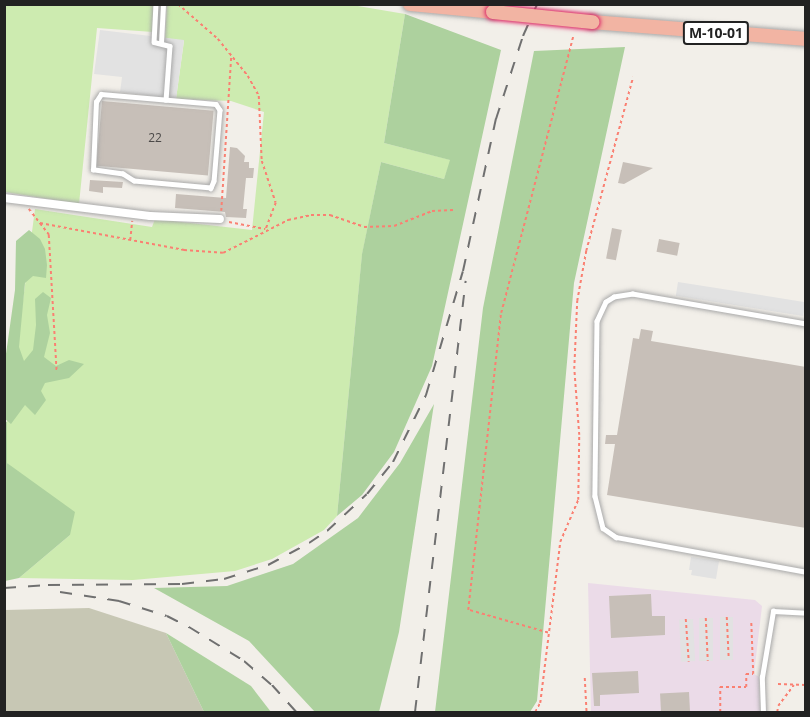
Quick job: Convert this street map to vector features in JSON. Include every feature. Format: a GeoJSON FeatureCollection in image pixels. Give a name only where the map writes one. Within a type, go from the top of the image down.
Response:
{"type":"FeatureCollection","features":[{"type":"Feature","properties":{"kind":"highway","name":"М-10-01"},"geometry":{"type":"LineString","coordinates":[[410,4],[592,22],[806,39]]}},
{"type":"Feature","properties":{"kind":"street"},"geometry":{"type":"LineString","coordinates":[[4,198],[133,214],[220,219]]}},
{"type":"Feature","properties":{"kind":"lane"},"geometry":{"type":"LineString","coordinates":[[156,4],[154,42],[170,46],[166,100]]}},
{"type":"Feature","properties":{"kind":"lane"},"geometry":{"type":"LineString","coordinates":[[161,43],[163,4]]}},
{"type":"Feature","properties":{"kind":"lane"},"geometry":{"type":"LineString","coordinates":[[101,94],[166,100],[216,104],[220,110],[214,180],[210,188],[134,181],[123,174],[93,170],[91,165],[96,97],[101,94]]}},
{"type":"Feature","properties":{"kind":"lane"},"geometry":{"type":"LineString","coordinates":[[806,324],[633,294],[614,297],[606,303],[597,321],[595,496],[603,528],[616,537],[806,572]]}},
{"type":"Feature","properties":{"kind":"lane"},"geometry":{"type":"LineString","coordinates":[[763,712],[762,677],[774,611],[806,614]]}},
{"type":"Feature","properties":{"kind":"path"},"geometry":{"type":"LineString","coordinates":[[178,4],[218,39],[259,96],[262,161],[276,203],[266,230]]}},
{"type":"Feature","properties":{"kind":"path"},"geometry":{"type":"LineString","coordinates":[[548,633],[468,610],[501,313],[573,37]]}},
{"type":"Feature","properties":{"kind":"path"},"geometry":{"type":"LineString","coordinates":[[231,55],[220,219],[241,226],[266,230]]}},
{"type":"Feature","properties":{"kind":"path"},"geometry":{"type":"LineString","coordinates":[[535,712],[540,702],[560,542],[578,500],[579,435],[574,369],[577,301],[586,251],[633,77]]}},
{"type":"Feature","properties":{"kind":"path"},"geometry":{"type":"LineString","coordinates":[[21,200],[50,235],[57,372]]}},
{"type":"Feature","properties":{"kind":"path"},"geometry":{"type":"LineString","coordinates":[[40,223],[130,240],[223,253],[288,220],[311,215],[330,215],[364,227],[394,226],[432,211],[453,210]]}},
{"type":"Feature","properties":{"kind":"path"},"geometry":{"type":"LineString","coordinates":[[130,240],[133,214]]}},
{"type":"Feature","properties":{"kind":"path"},"geometry":{"type":"LineString","coordinates":[[727,617],[729,659]]}},
{"type":"Feature","properties":{"kind":"path"},"geometry":{"type":"LineString","coordinates":[[706,618],[708,661]]}},
{"type":"Feature","properties":{"kind":"path"},"geometry":{"type":"LineString","coordinates":[[686,619],[689,662]]}},
{"type":"Feature","properties":{"kind":"path"},"geometry":{"type":"LineString","coordinates":[[720,712],[720,687],[746,687],[746,674],[753,674],[751,622]]}},
{"type":"Feature","properties":{"kind":"path"},"geometry":{"type":"LineString","coordinates":[[585,678],[587,712]]}},
{"type":"Feature","properties":{"kind":"path"},"geometry":{"type":"LineString","coordinates":[[778,684],[806,685]]}},
{"type":"Feature","properties":{"kind":"path"},"geometry":{"type":"LineString","coordinates":[[777,712],[778,706],[794,685]]}},
{"type":"Feature","properties":{"kind":"shaded area"},"geometry":{"type":"Polygon","coordinates":[[[100,30],[184,40],[176,99],[120,92],[122,77],[94,74],[100,30]]]}},
{"type":"Feature","properties":{"kind":"shaded area"},"geometry":{"type":"Polygon","coordinates":[[[678,282],[805,302],[803,316],[676,296],[678,282]]]}},
{"type":"Feature","properties":{"kind":"shaded area"},"geometry":{"type":"Polygon","coordinates":[[[691,557],[719,561],[716,579],[691,575],[692,570],[689,570],[691,557]]]}},
{"type":"Feature","properties":{"kind":"shaded area"},"geometry":{"type":"Polygon","coordinates":[[[588,583],[755,600],[762,606],[754,674],[759,677],[760,712],[591,712],[588,583]]]}},
{"type":"Feature","properties":{"kind":"shaded area"},"geometry":{"type":"Polygon","coordinates":[[[89,608],[166,633],[204,712],[5,712],[5,610],[89,608]]]}},
{"type":"Feature","properties":{"kind":"shaded area"},"geometry":{"type":"Polygon","coordinates":[[[720,617],[733,617],[733,660],[720,660],[720,617]]]}},
{"type":"Feature","properties":{"kind":"shaded area"},"geometry":{"type":"Polygon","coordinates":[[[699,618],[713,618],[713,661],[699,661],[699,618]]]}},
{"type":"Feature","properties":{"kind":"shaded area"},"geometry":{"type":"Polygon","coordinates":[[[693,619],[695,661],[681,662],[679,620],[693,619]]]}},
{"type":"Feature","properties":{"kind":"green space"},"geometry":{"type":"Polygon","coordinates":[[[346,4],[405,14],[384,143],[451,160],[444,179],[381,162],[362,255],[337,516],[324,530],[272,559],[235,571],[133,580],[19,578],[70,535],[7,463],[7,422],[35,209],[152,227],[155,219],[252,230],[264,112],[231,101],[176,99],[184,41],[165,38],[167,5],[346,4]]]}},
{"type":"Feature","properties":{"kind":"green space"},"geometry":{"type":"Polygon","coordinates":[[[4,5],[153,5],[153,32],[97,28],[79,204],[5,192],[4,5]]]}},
{"type":"Feature","properties":{"kind":"green space"},"geometry":{"type":"Polygon","coordinates":[[[405,14],[501,50],[432,366],[394,452],[362,495],[337,516],[362,254],[381,162],[444,179],[450,160],[384,143],[405,14]]]}},
{"type":"Feature","properties":{"kind":"green space"},"geometry":{"type":"Polygon","coordinates":[[[625,47],[574,283],[537,701],[530,712],[435,712],[483,308],[534,51],[625,47]]]}},
{"type":"Feature","properties":{"kind":"green space"},"geometry":{"type":"Polygon","coordinates":[[[29,230],[40,239],[45,249],[47,265],[46,278],[33,276],[25,283],[19,347],[24,361],[33,350],[36,325],[35,299],[43,292],[51,298],[47,315],[50,333],[44,357],[56,366],[69,360],[84,364],[69,378],[45,383],[41,391],[46,400],[35,415],[25,405],[11,424],[5,419],[4,368],[15,290],[16,241],[29,230]]]}},
{"type":"Feature","properties":{"kind":"green space"},"geometry":{"type":"Polygon","coordinates":[[[434,404],[399,632],[379,712],[315,712],[249,641],[154,588],[227,586],[293,564],[358,518],[400,463],[434,404]]]}},
{"type":"Feature","properties":{"kind":"green space"},"geometry":{"type":"Polygon","coordinates":[[[5,421],[7,422],[7,463],[75,512],[70,535],[19,578],[5,581],[5,421]]]}},
{"type":"Feature","properties":{"kind":"green space"},"geometry":{"type":"Polygon","coordinates":[[[166,633],[251,686],[271,712],[204,712],[166,633]]]}},
{"type":"Feature","properties":{"kind":"building"},"geometry":{"type":"Polygon","coordinates":[[[102,101],[214,111],[208,176],[96,166],[102,101]]]}},
{"type":"Feature","properties":{"kind":"building"},"geometry":{"type":"Polygon","coordinates":[[[230,147],[237,148],[245,156],[244,162],[249,162],[249,168],[254,168],[253,178],[246,178],[243,209],[247,209],[246,218],[226,217],[225,212],[175,208],[176,194],[226,198],[230,147]]]}},
{"type":"Feature","properties":{"kind":"building"},"geometry":{"type":"Polygon","coordinates":[[[623,162],[653,168],[624,184],[618,183],[623,162]]]}},
{"type":"Feature","properties":{"kind":"building"},"geometry":{"type":"Polygon","coordinates":[[[90,180],[123,182],[122,188],[103,187],[103,193],[89,191],[90,180]]]}},
{"type":"Feature","properties":{"kind":"building"},"geometry":{"type":"Polygon","coordinates":[[[612,228],[622,230],[616,260],[606,258],[612,228]]]}},
{"type":"Feature","properties":{"kind":"building"},"geometry":{"type":"Polygon","coordinates":[[[659,239],[680,243],[677,256],[657,252],[659,239]]]}},
{"type":"Feature","properties":{"kind":"building"},"geometry":{"type":"Polygon","coordinates":[[[641,329],[653,331],[651,341],[806,367],[806,528],[607,495],[615,444],[605,444],[606,435],[617,435],[633,338],[639,339],[641,329]]]}},
{"type":"Feature","properties":{"kind":"building"},"geometry":{"type":"Polygon","coordinates":[[[651,594],[652,616],[665,616],[665,635],[611,638],[609,596],[651,594]]]}},
{"type":"Feature","properties":{"kind":"building"},"geometry":{"type":"Polygon","coordinates":[[[638,671],[639,693],[600,695],[600,706],[594,706],[592,673],[638,671]]]}},
{"type":"Feature","properties":{"kind":"building"},"geometry":{"type":"Polygon","coordinates":[[[689,692],[690,712],[661,712],[660,694],[689,692]]]}},
{"type":"Feature","properties":{"kind":"railway"},"geometry":{"type":"LineString","coordinates":[[4,588],[48,585],[182,584],[224,579],[268,565],[309,543],[327,531],[367,494],[393,462],[426,395],[463,271],[496,119],[523,36],[537,4]]}},
{"type":"Feature","properties":{"kind":"railway"},"geometry":{"type":"LineString","coordinates":[[415,712],[466,281]]}},
{"type":"Feature","properties":{"kind":"railway"},"geometry":{"type":"LineString","coordinates":[[60,592],[119,601],[167,616],[189,627],[244,661],[272,685],[296,712]]}}]}
